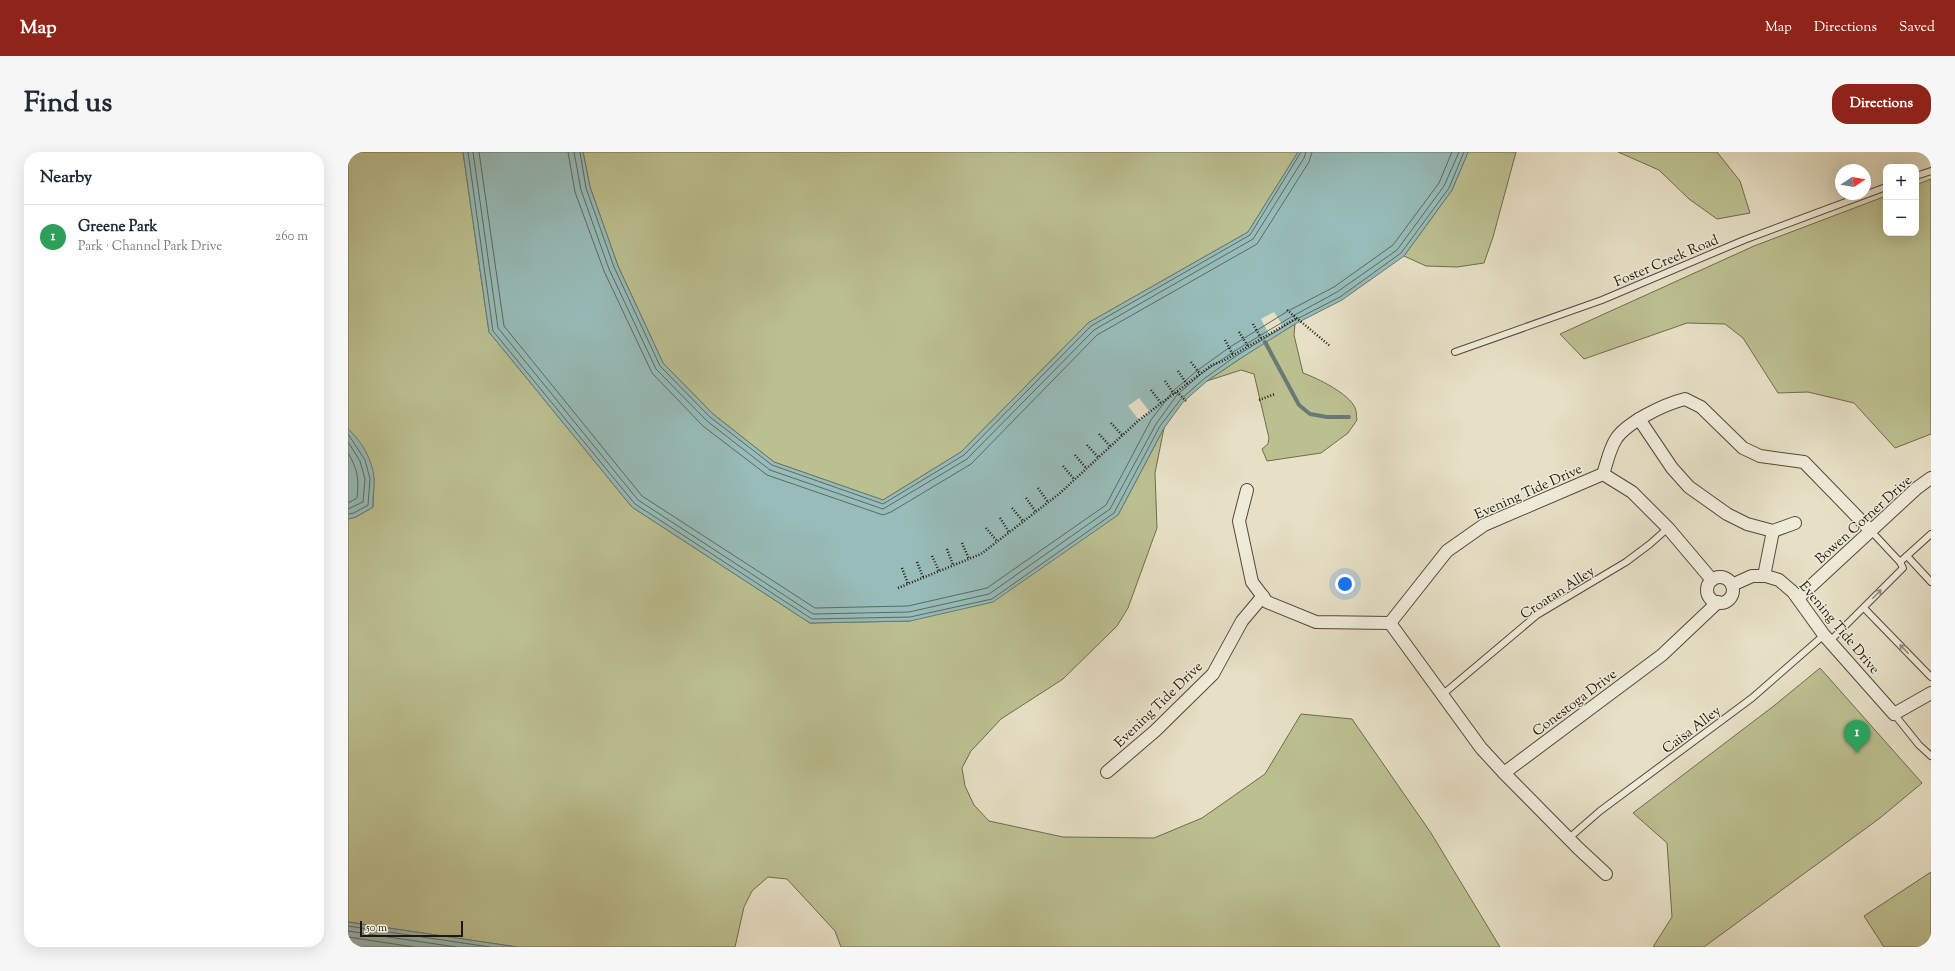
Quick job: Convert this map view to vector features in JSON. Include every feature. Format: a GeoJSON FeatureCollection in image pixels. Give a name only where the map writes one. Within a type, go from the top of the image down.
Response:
{"type":"FeatureCollection","features":[{"type":"Feature","properties":{"kind":"street"},"geometry":{"type":"LineString","coordinates":[[1603,474],[1616,438],[1639,419],[1653,411],[1685,399],[1701,406],[1743,448],[1760,456],[1804,462],[1871,531]]}},
{"type":"Feature","properties":{"kind":"street"},"geometry":{"type":"LineString","coordinates":[[1639,419],[1672,468],[1689,487],[1727,514],[1747,524],[1773,531],[1795,524]]}},
{"type":"Feature","properties":{"kind":"street","name":"Evening Tide Drive"},"geometry":{"type":"LineString","coordinates":[[1390,623],[1447,551],[1484,524],[1603,474],[1632,492],[1668,528],[1712,580]]}},
{"type":"Feature","properties":{"kind":"street","name":"Bowen Corner Drive"},"geometry":{"type":"LineString","coordinates":[[1798,598],[1917,488],[1931,478]]}},
{"type":"Feature","properties":{"kind":"street"},"geometry":{"type":"LineString","coordinates":[[1247,490],[1238,521],[1252,582],[1267,602],[1316,622],[1390,623],[1481,748],[1568,838],[1606,874]]}},
{"type":"Feature","properties":{"kind":"street"},"geometry":{"type":"LineString","coordinates":[[1732,585],[1752,576],[1764,576],[1773,531]]}},
{"type":"Feature","properties":{"kind":"street"},"geometry":{"type":"LineString","coordinates":[[1720,576],[1724,577],[1732,585],[1734,591],[1730,599],[1727,601],[1714,601],[1708,595],[1708,586],[1712,580],[1720,576]]}},
{"type":"Feature","properties":{"kind":"street","name":"Evening Tide Drive"},"geometry":{"type":"LineString","coordinates":[[1764,576],[1779,580],[1793,592],[1827,638],[1894,714]]}},
{"type":"Feature","properties":{"kind":"street","name":"Evening Tide Drive"},"geometry":{"type":"LineString","coordinates":[[1108,772],[1155,731],[1213,674],[1242,621],[1262,596]]}},
{"type":"Feature","properties":{"kind":"street","name":"Conestoga Drive"},"geometry":{"type":"LineString","coordinates":[[1504,773],[1662,655],[1718,602]]}},
{"type":"Feature","properties":{"kind":"street"},"geometry":{"type":"LineString","coordinates":[[1894,714],[1931,693]]}},
{"type":"Feature","properties":{"kind":"lane"},"geometry":{"type":"LineString","coordinates":[[1919,175],[1931,172]]}},
{"type":"Feature","properties":{"kind":"lane","name":"Foster Creek Road"},"geometry":{"type":"LineString","coordinates":[[1455,352],[1602,300],[1744,240],[1883,188]]}},
{"type":"Feature","properties":{"kind":"lane","name":"Croatan Alley"},"geometry":{"type":"LineString","coordinates":[[1442,695],[1538,615],[1626,562],[1668,528]]}},
{"type":"Feature","properties":{"kind":"lane"},"geometry":{"type":"LineString","coordinates":[[1871,531],[1900,562],[1931,534]]}},
{"type":"Feature","properties":{"kind":"lane"},"geometry":{"type":"LineString","coordinates":[[1907,556],[1931,582]]}},
{"type":"Feature","properties":{"kind":"lane","name":"Caisa Alley"},"geometry":{"type":"LineString","coordinates":[[1568,838],[1600,811],[1752,698],[1864,608],[1903,568],[1900,562]]}},
{"type":"Feature","properties":{"kind":"lane"},"geometry":{"type":"LineString","coordinates":[[1864,608],[1931,677]]}},
{"type":"Feature","properties":{"kind":"lane"},"geometry":{"type":"LineString","coordinates":[[1894,714],[1919,745],[1931,756]]}},
{"type":"Feature","properties":{"kind":"path"},"geometry":{"type":"LineString","coordinates":[[1287,310],[1330,346]]}},
{"type":"Feature","properties":{"kind":"path"},"geometry":{"type":"LineString","coordinates":[[898,588],[981,554],[1048,502],[1098,456],[1161,403],[1212,365],[1233,355],[1297,318]]}},
{"type":"Feature","properties":{"kind":"path"},"geometry":{"type":"LineString","coordinates":[[1253,324],[1261,338]]}},
{"type":"Feature","properties":{"kind":"path"},"geometry":{"type":"LineString","coordinates":[[1239,332],[1248,346]]}},
{"type":"Feature","properties":{"kind":"path"},"geometry":{"type":"LineString","coordinates":[[1225,340],[1233,355]]}},
{"type":"Feature","properties":{"kind":"path"},"geometry":{"type":"LineString","coordinates":[[1191,362],[1200,374]]}},
{"type":"Feature","properties":{"kind":"path"},"geometry":{"type":"LineString","coordinates":[[1178,371],[1187,384]]}},
{"type":"Feature","properties":{"kind":"path"},"geometry":{"type":"LineString","coordinates":[[1165,381],[1186,401]]}},
{"type":"Feature","properties":{"kind":"path"},"geometry":{"type":"LineString","coordinates":[[1151,390],[1161,403]]}},
{"type":"Feature","properties":{"kind":"path"},"geometry":{"type":"LineString","coordinates":[[1259,400],[1275,394]]}},
{"type":"Feature","properties":{"kind":"path"},"geometry":{"type":"LineString","coordinates":[[1111,423],[1122,435]]}},
{"type":"Feature","properties":{"kind":"path"},"geometry":{"type":"LineString","coordinates":[[1099,434],[1110,446]]}},
{"type":"Feature","properties":{"kind":"path"},"geometry":{"type":"LineString","coordinates":[[1087,445],[1098,456]]}},
{"type":"Feature","properties":{"kind":"path"},"geometry":{"type":"LineString","coordinates":[[1075,455],[1086,468]]}},
{"type":"Feature","properties":{"kind":"path"},"geometry":{"type":"LineString","coordinates":[[1063,466],[1074,479]]}},
{"type":"Feature","properties":{"kind":"path"},"geometry":{"type":"LineString","coordinates":[[1038,488],[1048,502]]}},
{"type":"Feature","properties":{"kind":"path"},"geometry":{"type":"LineString","coordinates":[[1026,498],[1036,512]]}},
{"type":"Feature","properties":{"kind":"path"},"geometry":{"type":"LineString","coordinates":[[1012,508],[1023,521]]}},
{"type":"Feature","properties":{"kind":"path"},"geometry":{"type":"LineString","coordinates":[[1000,518],[1009,532]]}},
{"type":"Feature","properties":{"kind":"path"},"geometry":{"type":"LineString","coordinates":[[986,528],[997,541]]}},
{"type":"Feature","properties":{"kind":"path"},"geometry":{"type":"LineString","coordinates":[[962,543],[969,559]]}},
{"type":"Feature","properties":{"kind":"path"},"geometry":{"type":"LineString","coordinates":[[947,549],[954,565]]}},
{"type":"Feature","properties":{"kind":"path"},"geometry":{"type":"LineString","coordinates":[[932,556],[939,571]]}},
{"type":"Feature","properties":{"kind":"path"},"geometry":{"type":"LineString","coordinates":[[917,562],[923,577]]}},
{"type":"Feature","properties":{"kind":"path"},"geometry":{"type":"LineString","coordinates":[[902,568],[908,584]]}},
{"type":"Feature","properties":{"kind":"green space"},"geometry":{"type":"Polygon","coordinates":[[[348,152],[463,152],[489,332],[632,507],[810,623],[910,621],[1118,515],[1164,428],[1155,473],[1157,528],[1128,608],[1117,626],[1063,679],[1001,719],[971,751],[962,768],[965,786],[974,805],[989,821],[1063,837],[1154,838],[1202,818],[1265,774],[1301,714],[1352,719],[1431,833],[1500,947],[841,947],[835,931],[787,879],[768,877],[752,891],[744,907],[735,947],[517,947],[348,922],[348,519],[356,517],[373,507],[374,478],[353,434],[348,429],[348,152]]]}},
{"type":"Feature","properties":{"kind":"green space"},"geometry":{"type":"Polygon","coordinates":[[[583,152],[1298,152],[1248,232],[1088,323],[961,452],[883,500],[774,462],[713,414],[663,363],[618,266],[590,187],[583,152]]]}},
{"type":"Feature","properties":{"kind":"green space"},"geometry":{"type":"Polygon","coordinates":[[[1468,152],[1516,152],[1493,237],[1484,263],[1457,267],[1426,266],[1404,256],[1452,190],[1468,152]]]}},
{"type":"Feature","properties":{"kind":"green space"},"geometry":{"type":"Polygon","coordinates":[[[1618,152],[1717,152],[1740,181],[1750,213],[1717,219],[1689,199],[1659,170],[1618,152]]]}},
{"type":"Feature","properties":{"kind":"green space"},"geometry":{"type":"Polygon","coordinates":[[[1931,179],[1931,434],[1895,448],[1854,403],[1808,392],[1778,393],[1743,338],[1725,324],[1687,323],[1584,359],[1560,334],[1754,246],[1883,197],[1883,236],[1919,236],[1919,184],[1931,179]]]}},
{"type":"Feature","properties":{"kind":"green space"},"geometry":{"type":"Polygon","coordinates":[[[1295,324],[1294,335],[1303,373],[1324,383],[1347,397],[1356,409],[1357,420],[1348,433],[1321,453],[1267,461],[1262,449],[1268,444],[1269,438],[1254,374],[1241,370],[1207,381],[1265,342],[1295,324]]]}},
{"type":"Feature","properties":{"kind":"green space"},"geometry":{"type":"Polygon","coordinates":[[[1820,668],[1922,783],[1880,818],[1704,947],[1653,947],[1672,917],[1667,843],[1633,813],[1775,705],[1820,668]]]}},
{"type":"Feature","properties":{"kind":"green space"},"geometry":{"type":"Polygon","coordinates":[[[1931,872],[1931,947],[1884,947],[1864,916],[1931,872]]]}},
{"type":"Feature","properties":{"kind":"water"},"geometry":{"type":"Polygon","coordinates":[[[463,152],[583,152],[590,187],[618,266],[663,363],[713,414],[774,462],[883,500],[961,452],[1088,323],[1248,232],[1298,152],[1468,152],[1452,190],[1404,256],[1342,300],[1295,324],[1238,360],[1207,381],[1183,402],[1164,428],[1118,515],[993,602],[910,621],[810,623],[632,507],[489,332],[463,152]]]}},
{"type":"Feature","properties":{"kind":"water"},"geometry":{"type":"Polygon","coordinates":[[[348,429],[366,451],[373,471],[374,482],[373,507],[356,517],[348,519],[348,429]]]}},
{"type":"Feature","properties":{"kind":"water"},"geometry":{"type":"Polygon","coordinates":[[[348,922],[517,947],[348,947],[348,922]]]}},
{"type":"Feature","properties":{"kind":"pier"},"geometry":{"type":"Polygon","coordinates":[[[1274,312],[1283,326],[1269,334],[1261,319],[1274,312]]]}},
{"type":"Feature","properties":{"kind":"pier"},"geometry":{"type":"Polygon","coordinates":[[[1139,398],[1150,412],[1139,420],[1128,406],[1139,398]]]}},
{"type":"Feature","properties":{"kind":"waterway"},"geometry":{"type":"LineString","coordinates":[[1265,342],[1299,405],[1310,414],[1327,417],[1349,417]]}},
{"type":"Feature","properties":{"kind":"place","name":"Greene Park"},"geometry":{"type":"Point","coordinates":[1857,753]}}]}
